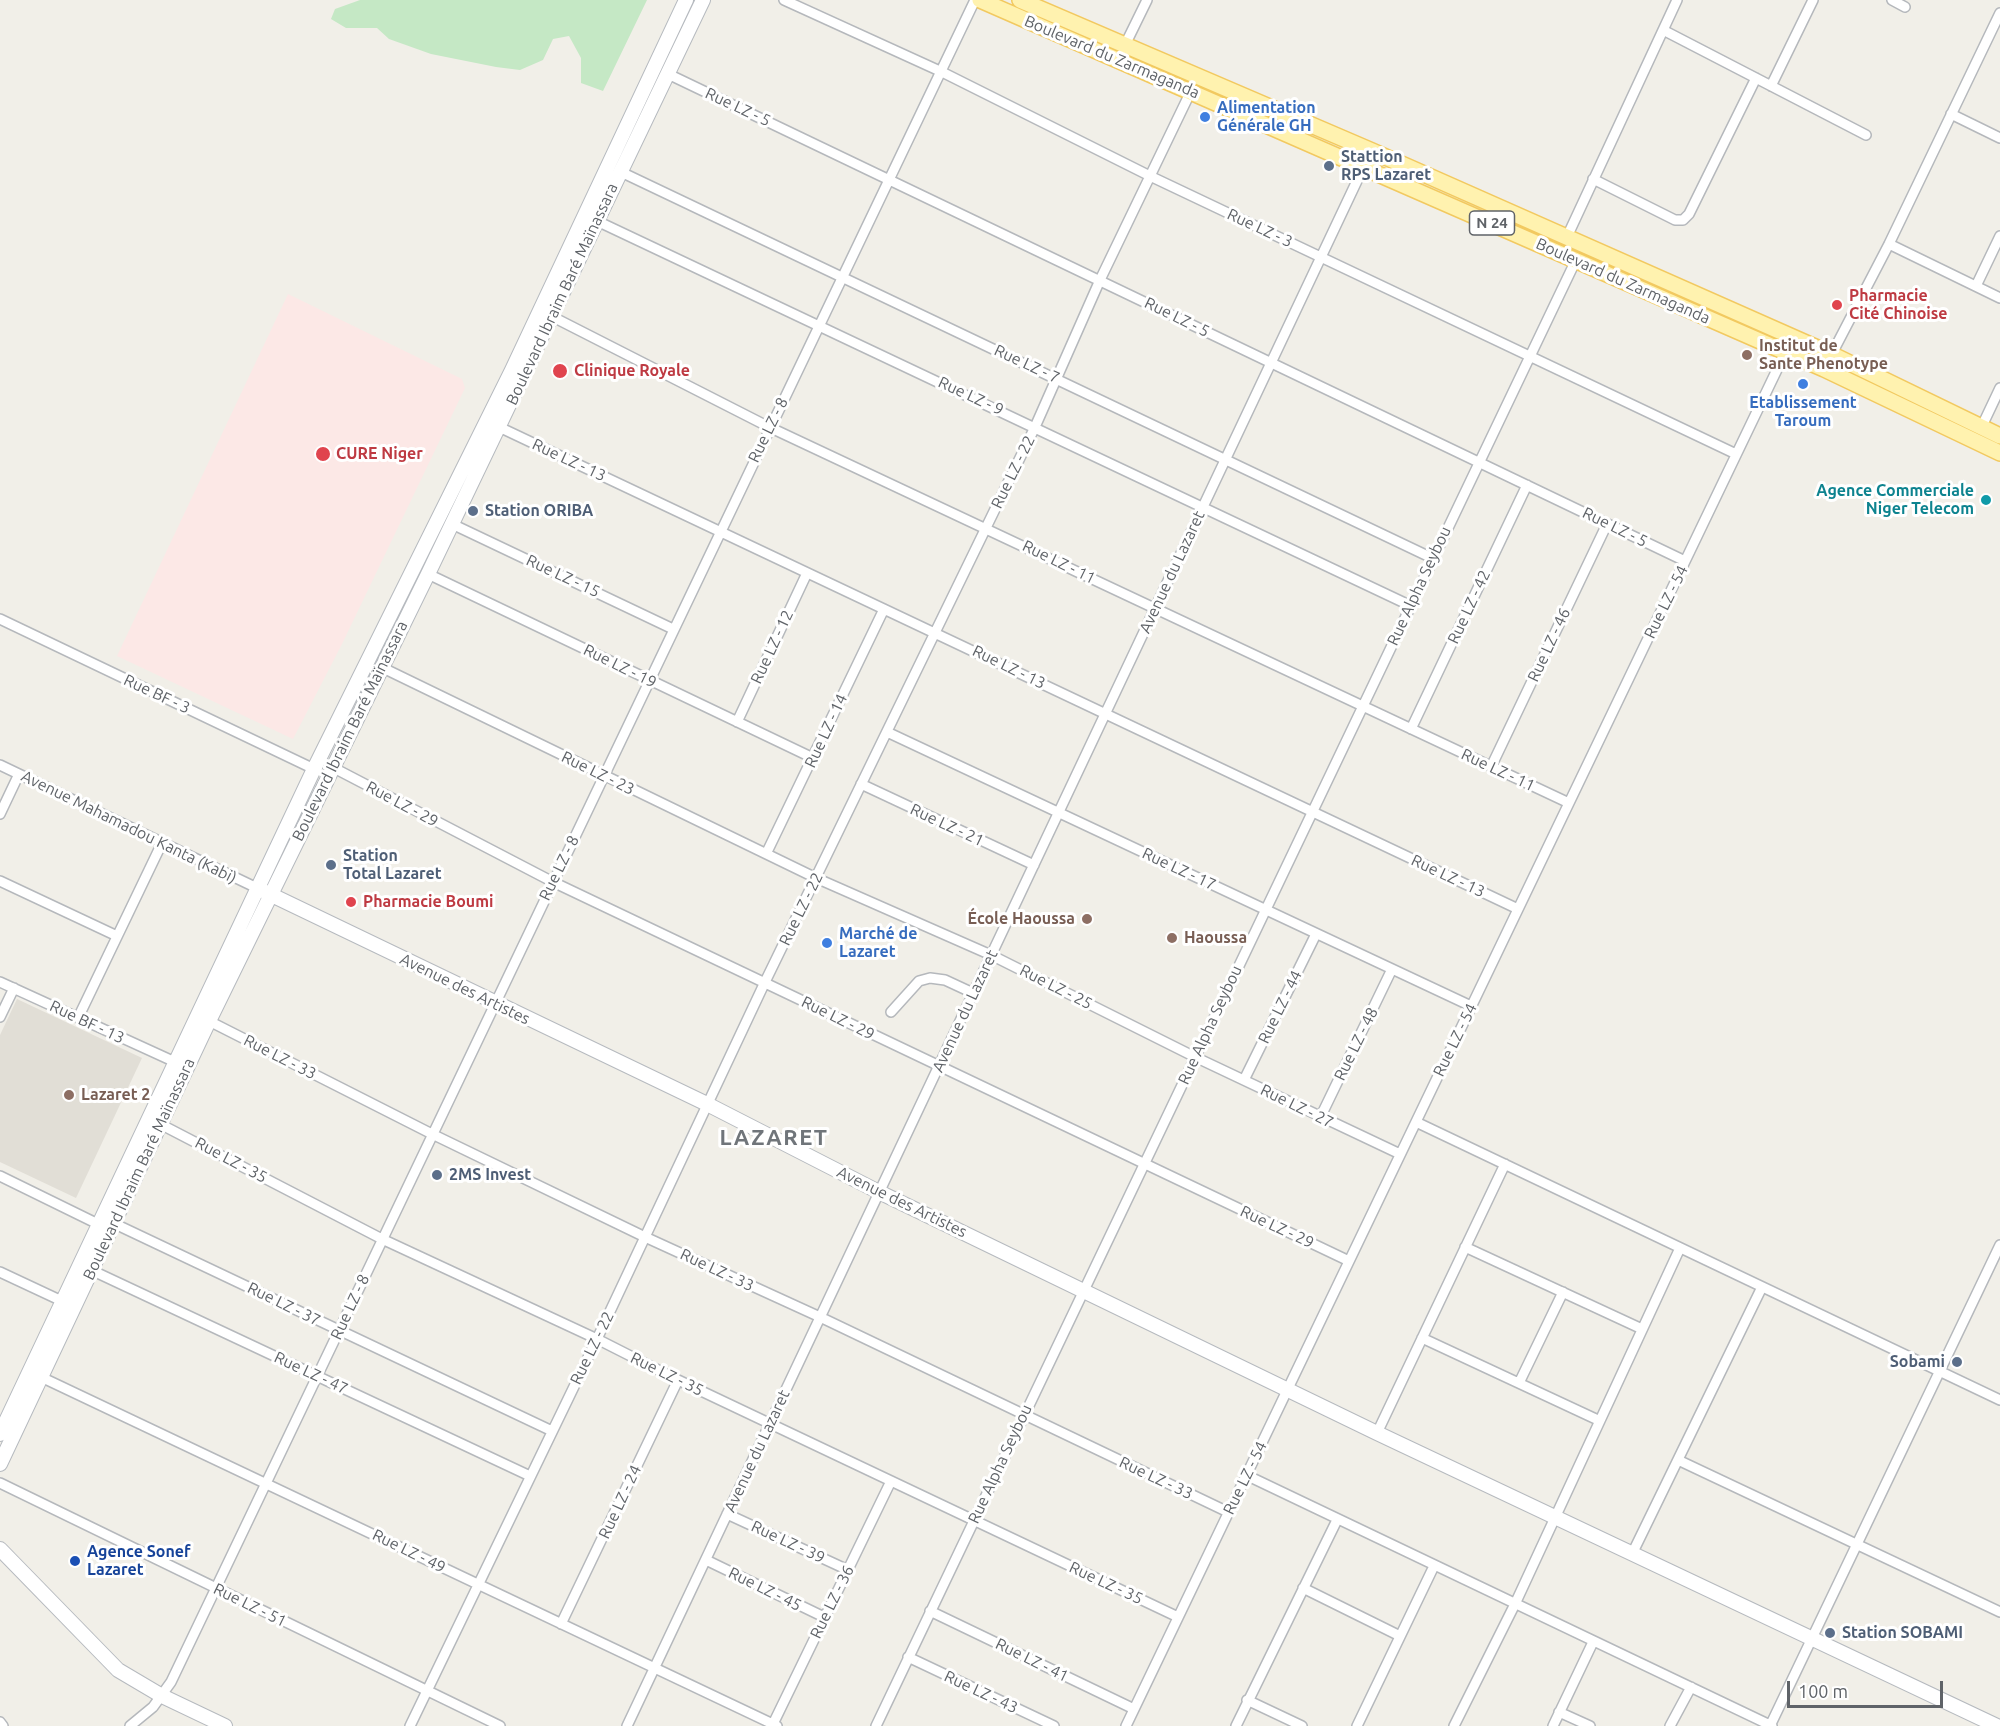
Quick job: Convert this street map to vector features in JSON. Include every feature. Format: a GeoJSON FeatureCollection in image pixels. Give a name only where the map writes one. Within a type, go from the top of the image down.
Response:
{"type":"FeatureCollection","features":[{"type":"Feature","properties":{"kind":"main road","name":"Boulevard Ibraim Baré Maïnassara"},"geometry":{"type":"LineString","coordinates":[[0,1434],[64,1302],[160,1124],[208,1021],[314,769],[507,380],[686,0]]}},
{"type":"Feature","properties":{"kind":"main road","name":"Boulevard Ibraim Baré Maïnassara"},"geometry":{"type":"LineString","coordinates":[[0,1464],[91,1270],[107,1224],[175,1062],[332,767],[428,574],[704,0]]}},
{"type":"Feature","properties":{"kind":"main road","name":"Boulevard du Zarmaganda"},"geometry":{"type":"LineString","coordinates":[[980,0],[1364,166],[1785,354],[1824,369],[2000,453]]}},
{"type":"Feature","properties":{"kind":"main road","name":"Boulevard du Zarmaganda"},"geometry":{"type":"LineString","coordinates":[[1020,0],[1831,354],[2000,435]]}},
{"type":"Feature","properties":{"kind":"main road","name":"Avenue des Artistes"},"geometry":{"type":"LineString","coordinates":[[264,891],[707,1104],[879,1192],[1377,1433],[1998,1726]]}},
{"type":"Feature","properties":{"kind":"main road"},"geometry":{"type":"LineString","coordinates":[[0,1549],[104,1658],[128,1677],[225,1726]]}},
{"type":"Feature","properties":{"kind":"street","name":"Rue LZ - 3"},"geometry":{"type":"LineString","coordinates":[[784,0],[942,72],[1152,177],[1736,454]]}},
{"type":"Feature","properties":{"kind":"street","name":"Rue LZ - 8"},"geometry":{"type":"LineString","coordinates":[[130,1726],[162,1696],[216,1588],[818,324],[975,0]]}},
{"type":"Feature","properties":{"kind":"street"},"geometry":{"type":"LineString","coordinates":[[1125,45],[1147,0]]}},
{"type":"Feature","properties":{"kind":"street"},"geometry":{"type":"LineString","coordinates":[[1566,239],[1677,0]]}},
{"type":"Feature","properties":{"kind":"street"},"geometry":{"type":"LineString","coordinates":[[1771,86],[1814,0]]}},
{"type":"Feature","properties":{"kind":"street"},"geometry":{"type":"LineString","coordinates":[[1892,0],[1905,7]]}},
{"type":"Feature","properties":{"kind":"street"},"geometry":{"type":"LineString","coordinates":[[1824,369],[1889,244],[2000,13]]}},
{"type":"Feature","properties":{"kind":"street"},"geometry":{"type":"LineString","coordinates":[[1663,30],[1866,135]]}},
{"type":"Feature","properties":{"kind":"street","name":"Rue LZ - 5"},"geometry":{"type":"LineString","coordinates":[[668,74],[1685,561]]}},
{"type":"Feature","properties":{"kind":"street"},"geometry":{"type":"LineString","coordinates":[[1593,179],[1675,220],[1683,220],[1689,214],[1756,78]]}},
{"type":"Feature","properties":{"kind":"street","name":"Rue LZ - 22"},"geometry":{"type":"LineString","coordinates":[[410,1726],[597,1339],[765,982],[1035,426],[1100,280],[1152,177],[1191,91]]}},
{"type":"Feature","properties":{"kind":"street"},"geometry":{"type":"LineString","coordinates":[[1951,114],[2000,138]]}},
{"type":"Feature","properties":{"kind":"street","name":"Avenue du Lazaret"},"geometry":{"type":"LineString","coordinates":[[627,1726],[1364,166]]}},
{"type":"Feature","properties":{"kind":"street","name":"Rue LZ - 7"},"geometry":{"type":"LineString","coordinates":[[621,172],[1432,558]]}},
{"type":"Feature","properties":{"kind":"street","name":"Rue LZ - 9"},"geometry":{"type":"LineString","coordinates":[[597,221],[1035,426],[1409,605]]}},
{"type":"Feature","properties":{"kind":"street"},"geometry":{"type":"LineString","coordinates":[[1976,286],[2000,236]]}},
{"type":"Feature","properties":{"kind":"street"},"geometry":{"type":"LineString","coordinates":[[1889,244],[2000,298]]}},
{"type":"Feature","properties":{"kind":"street","name":"Rue Alpha Seybou"},"geometry":{"type":"LineString","coordinates":[[876,1726],[1409,605],[1576,260]]}},
{"type":"Feature","properties":{"kind":"street","name":"Rue LZ - 11"},"geometry":{"type":"LineString","coordinates":[[551,316],[769,427],[986,527],[1362,707],[1569,803]]}},
{"type":"Feature","properties":{"kind":"street","name":"Rue LZ - 54"},"geometry":{"type":"LineString","coordinates":[[1126,1726],[1785,354]]}},
{"type":"Feature","properties":{"kind":"street"},"geometry":{"type":"LineString","coordinates":[[1982,426],[2000,388]]}},
{"type":"Feature","properties":{"kind":"street","name":"Rue LZ - 13"},"geometry":{"type":"LineString","coordinates":[[499,427],[1518,909]]}},
{"type":"Feature","properties":{"kind":"street","name":"Rue LZ - 42"},"geometry":{"type":"LineString","coordinates":[[1411,729],[1527,484]]}},
{"type":"Feature","properties":{"kind":"street","name":"Rue LZ - 15"},"geometry":{"type":"LineString","coordinates":[[452,524],[673,629]]}},
{"type":"Feature","properties":{"kind":"street","name":"Rue LZ - 46"},"geometry":{"type":"LineString","coordinates":[[1491,767],[1607,524]]}},
{"type":"Feature","properties":{"kind":"street","name":"Rue LZ - 12"},"geometry":{"type":"LineString","coordinates":[[737,722],[807,573]]}},
{"type":"Feature","properties":{"kind":"street","name":"Rue LZ - 19"},"geometry":{"type":"LineString","coordinates":[[428,574],[813,758]]}},
{"type":"Feature","properties":{"kind":"street","name":"Rue LZ - 14"},"geometry":{"type":"LineString","coordinates":[[767,852],[884,609]]}},
{"type":"Feature","properties":{"kind":"street","name":"Rue BF - 3"},"geometry":{"type":"LineString","coordinates":[[0,619],[314,769]]}},
{"type":"Feature","properties":{"kind":"street","name":"Rue LZ - 23"},"geometry":{"type":"LineString","coordinates":[[381,667],[604,776],[767,852],[816,878]]}},
{"type":"Feature","properties":{"kind":"street","name":"Rue LZ - 17"},"geometry":{"type":"LineString","coordinates":[[887,732],[1471,1006]]}},
{"type":"Feature","properties":{"kind":"street","name":"Avenue Mahamadou Kanta (Kabi)"},"geometry":{"type":"LineString","coordinates":[[0,765],[264,891]]}},
{"type":"Feature","properties":{"kind":"street","name":"Rue LZ - 29"},"geometry":{"type":"LineString","coordinates":[[332,767],[552,882],[1349,1261]]}},
{"type":"Feature","properties":{"kind":"street"},"geometry":{"type":"LineString","coordinates":[[0,814],[19,774]]}},
{"type":"Feature","properties":{"kind":"street","name":"Rue LZ - 21"},"geometry":{"type":"LineString","coordinates":[[861,784],[1034,865]]}},
{"type":"Feature","properties":{"kind":"street"},"geometry":{"type":"LineString","coordinates":[[78,1018],[162,843]]}},
{"type":"Feature","properties":{"kind":"street","name":"Rue LZ - 25"},"geometry":{"type":"LineString","coordinates":[[816,878],[991,955],[1194,1057]]}},
{"type":"Feature","properties":{"kind":"street"},"geometry":{"type":"LineString","coordinates":[[0,881],[117,936]]}},
{"type":"Feature","properties":{"kind":"street","name":"Rue LZ - 44"},"geometry":{"type":"LineString","coordinates":[[1244,1080],[1316,934]]}},
{"type":"Feature","properties":{"kind":"street","name":"Rue LZ - 48"},"geometry":{"type":"LineString","coordinates":[[1320,1118],[1392,969]]}},
{"type":"Feature","properties":{"kind":"street"},"geometry":{"type":"LineString","coordinates":[[891,1012],[919,981],[930,978],[945,980],[973,993]]}},
{"type":"Feature","properties":{"kind":"street","name":"Rue BF - 13"},"geometry":{"type":"LineString","coordinates":[[0,982],[175,1062]]}},
{"type":"Feature","properties":{"kind":"street"},"geometry":{"type":"LineString","coordinates":[[0,1017],[14,988]]}},
{"type":"Feature","properties":{"kind":"street","name":"Rue LZ - 33"},"geometry":{"type":"LineString","coordinates":[[208,1021],[432,1134],[645,1237],[820,1317],[1228,1512]]}},
{"type":"Feature","properties":{"kind":"street","name":"Rue LZ - 27"},"geometry":{"type":"LineString","coordinates":[[1194,1057],[1400,1154]]}},
{"type":"Feature","properties":{"kind":"street"},"geometry":{"type":"LineString","coordinates":[[1416,1122],[2000,1400]]}},
{"type":"Feature","properties":{"kind":"street","name":"Rue LZ - 35"},"geometry":{"type":"LineString","coordinates":[[160,1124],[382,1239],[597,1339],[678,1380],[1178,1617]]}},
{"type":"Feature","properties":{"kind":"street"},"geometry":{"type":"LineString","coordinates":[[1377,1433],[1505,1164]]}},
{"type":"Feature","properties":{"kind":"street","name":"Rue LZ - 37"},"geometry":{"type":"LineString","coordinates":[[0,1176],[339,1330],[552,1431]]}},
{"type":"Feature","properties":{"kind":"street"},"geometry":{"type":"LineString","coordinates":[[1246,1475],[1771,1726],[2000,1245]]}},
{"type":"Feature","properties":{"kind":"street"},"geometry":{"type":"LineString","coordinates":[[1465,1247],[1642,1329]]}},
{"type":"Feature","properties":{"kind":"street"},"geometry":{"type":"LineString","coordinates":[[1454,1726],[1515,1604],[1598,1420],[1680,1248]]}},
{"type":"Feature","properties":{"kind":"street","name":"Rue LZ - 47"},"geometry":{"type":"LineString","coordinates":[[91,1270],[530,1476]]}},
{"type":"Feature","properties":{"kind":"street"},"geometry":{"type":"LineString","coordinates":[[0,1272],[64,1302]]}},
{"type":"Feature","properties":{"kind":"street"},"geometry":{"type":"LineString","coordinates":[[1632,1554],[1762,1287]]}},
{"type":"Feature","properties":{"kind":"street"},"geometry":{"type":"LineString","coordinates":[[1519,1383],[1563,1292]]}},
{"type":"Feature","properties":{"kind":"street"},"geometry":{"type":"LineString","coordinates":[[1422,1338],[1598,1420]]}},
{"type":"Feature","properties":{"kind":"street","name":"Rue LZ - 49"},"geometry":{"type":"LineString","coordinates":[[41,1377],[775,1725]]}},
{"type":"Feature","properties":{"kind":"street","name":"Rue LZ - 24"},"geometry":{"type":"LineString","coordinates":[[561,1624],[678,1380]]}},
{"type":"Feature","properties":{"kind":"street"},"geometry":{"type":"LineString","coordinates":[[1678,1460],[2000,1612]]}},
{"type":"Feature","properties":{"kind":"street","name":"Rue LZ - 36"},"geometry":{"type":"LineString","coordinates":[[775,1725],[824,1617],[891,1481]]}},
{"type":"Feature","properties":{"kind":"street","name":"Rue LZ - 51"},"geometry":{"type":"LineString","coordinates":[[0,1483],[500,1726]]}},
{"type":"Feature","properties":{"kind":"street","name":"Rue LZ - 39"},"geometry":{"type":"LineString","coordinates":[[727,1514],[848,1570]]}},
{"type":"Feature","properties":{"kind":"street"},"geometry":{"type":"LineString","coordinates":[[1236,1726],[1337,1520]]}},
{"type":"Feature","properties":{"kind":"street","name":"Rue LZ - 45"},"geometry":{"type":"LineString","coordinates":[[706,1560],[824,1617]]}},
{"type":"Feature","properties":{"kind":"street"},"geometry":{"type":"LineString","coordinates":[[1357,1726],[1434,1566]]}},
{"type":"Feature","properties":{"kind":"street"},"geometry":{"type":"LineString","coordinates":[[1303,1588],[1400,1635]]}},
{"type":"Feature","properties":{"kind":"street","name":"Rue LZ - 41"},"geometry":{"type":"LineString","coordinates":[[930,1611],[1134,1709]]}},
{"type":"Feature","properties":{"kind":"street"},"geometry":{"type":"LineString","coordinates":[[1553,1726],[1593,1642]]}},
{"type":"Feature","properties":{"kind":"street","name":"Rue LZ - 43"},"geometry":{"type":"LineString","coordinates":[[908,1658],[1054,1726]]}},
{"type":"Feature","properties":{"kind":"street"},"geometry":{"type":"LineString","coordinates":[[1670,1726],[1691,1687]]}},
{"type":"Feature","properties":{"kind":"street"},"geometry":{"type":"LineString","coordinates":[[1247,1700],[1302,1726]]}},
{"type":"Feature","properties":{"kind":"street"},"geometry":{"type":"LineString","coordinates":[[1559,1712],[1590,1726]]}},
{"type":"Feature","properties":{"kind":"street"},"geometry":{"type":"LineString","coordinates":[[140,1717],[148,1726]]}},
{"type":"Feature","properties":{"kind":"street"},"geometry":{"type":"LineString","coordinates":[[0,1722],[3,1726]]}},
{"type":"Feature","properties":{"kind":"shaded area","name":"CURE Niger"},"geometry":{"type":"Polygon","coordinates":[[[288,294],[462,379],[465,388],[342,644],[293,739],[117,656],[288,294]]]}},
{"type":"Feature","properties":{"kind":"shaded area"},"geometry":{"type":"Polygon","coordinates":[[[17,999],[142,1058],[76,1198],[0,1162],[0,1035],[17,999]]]}},
{"type":"Feature","properties":{"kind":"green space"},"geometry":{"type":"Polygon","coordinates":[[[360,0],[647,0],[603,91],[581,83],[581,58],[569,36],[553,39],[543,60],[520,70],[496,67],[431,54],[389,39],[377,28],[346,28],[331,19],[335,9],[360,0]]]}},
{"type":"Feature","properties":{"kind":"place","name":"Alimentation Générale GH"},"geometry":{"type":"Point","coordinates":[1205,117]}},
{"type":"Feature","properties":{"kind":"place","name":"Stattion RPS Lazaret"},"geometry":{"type":"Point","coordinates":[1329,166]}},
{"type":"Feature","properties":{"kind":"place","name":"Pharmacie Cité Chinoise"},"geometry":{"type":"Point","coordinates":[1837,305]}},
{"type":"Feature","properties":{"kind":"place","name":"Institut de Sante Phenotype"},"geometry":{"type":"Point","coordinates":[1747,355]}},
{"type":"Feature","properties":{"kind":"place","name":"Clinique Royale"},"geometry":{"type":"Point","coordinates":[560,371]}},
{"type":"Feature","properties":{"kind":"place","name":"Etablissement Taroum"},"geometry":{"type":"Point","coordinates":[1803,384]}},
{"type":"Feature","properties":{"kind":"place","name":"CURE Niger"},"geometry":{"type":"Point","coordinates":[323,454]}},
{"type":"Feature","properties":{"kind":"place","name":"Agence Commerciale Niger Telecom"},"geometry":{"type":"Point","coordinates":[1986,500]}},
{"type":"Feature","properties":{"kind":"place","name":"Station ORIBA"},"geometry":{"type":"Point","coordinates":[473,511]}},
{"type":"Feature","properties":{"kind":"place","name":"Station Total Lazaret"},"geometry":{"type":"Point","coordinates":[331,865]}},
{"type":"Feature","properties":{"kind":"place","name":"Pharmacie Boumi"},"geometry":{"type":"Point","coordinates":[351,902]}},
{"type":"Feature","properties":{"kind":"place","name":"École Haoussa"},"geometry":{"type":"Point","coordinates":[1087,919]}},
{"type":"Feature","properties":{"kind":"place","name":"Haoussa"},"geometry":{"type":"Point","coordinates":[1172,938]}},
{"type":"Feature","properties":{"kind":"place","name":"Marché de Lazaret"},"geometry":{"type":"Point","coordinates":[827,943]}},
{"type":"Feature","properties":{"kind":"place","name":"Lazaret 2"},"geometry":{"type":"Point","coordinates":[69,1095]}},
{"type":"Feature","properties":{"kind":"place","name":"2MS Invest"},"geometry":{"type":"Point","coordinates":[437,1175]}},
{"type":"Feature","properties":{"kind":"place","name":"Sobami"},"geometry":{"type":"Point","coordinates":[1957,1362]}},
{"type":"Feature","properties":{"kind":"place","name":"Agence Sonef Lazaret"},"geometry":{"type":"Point","coordinates":[75,1561]}},
{"type":"Feature","properties":{"kind":"place","name":"Station SOBAMI"},"geometry":{"type":"Point","coordinates":[1830,1633]}},
{"type":"Feature","properties":{"kind":"district","name":"LAZARET"},"geometry":{"type":"Point","coordinates":[774,1138]}}]}
